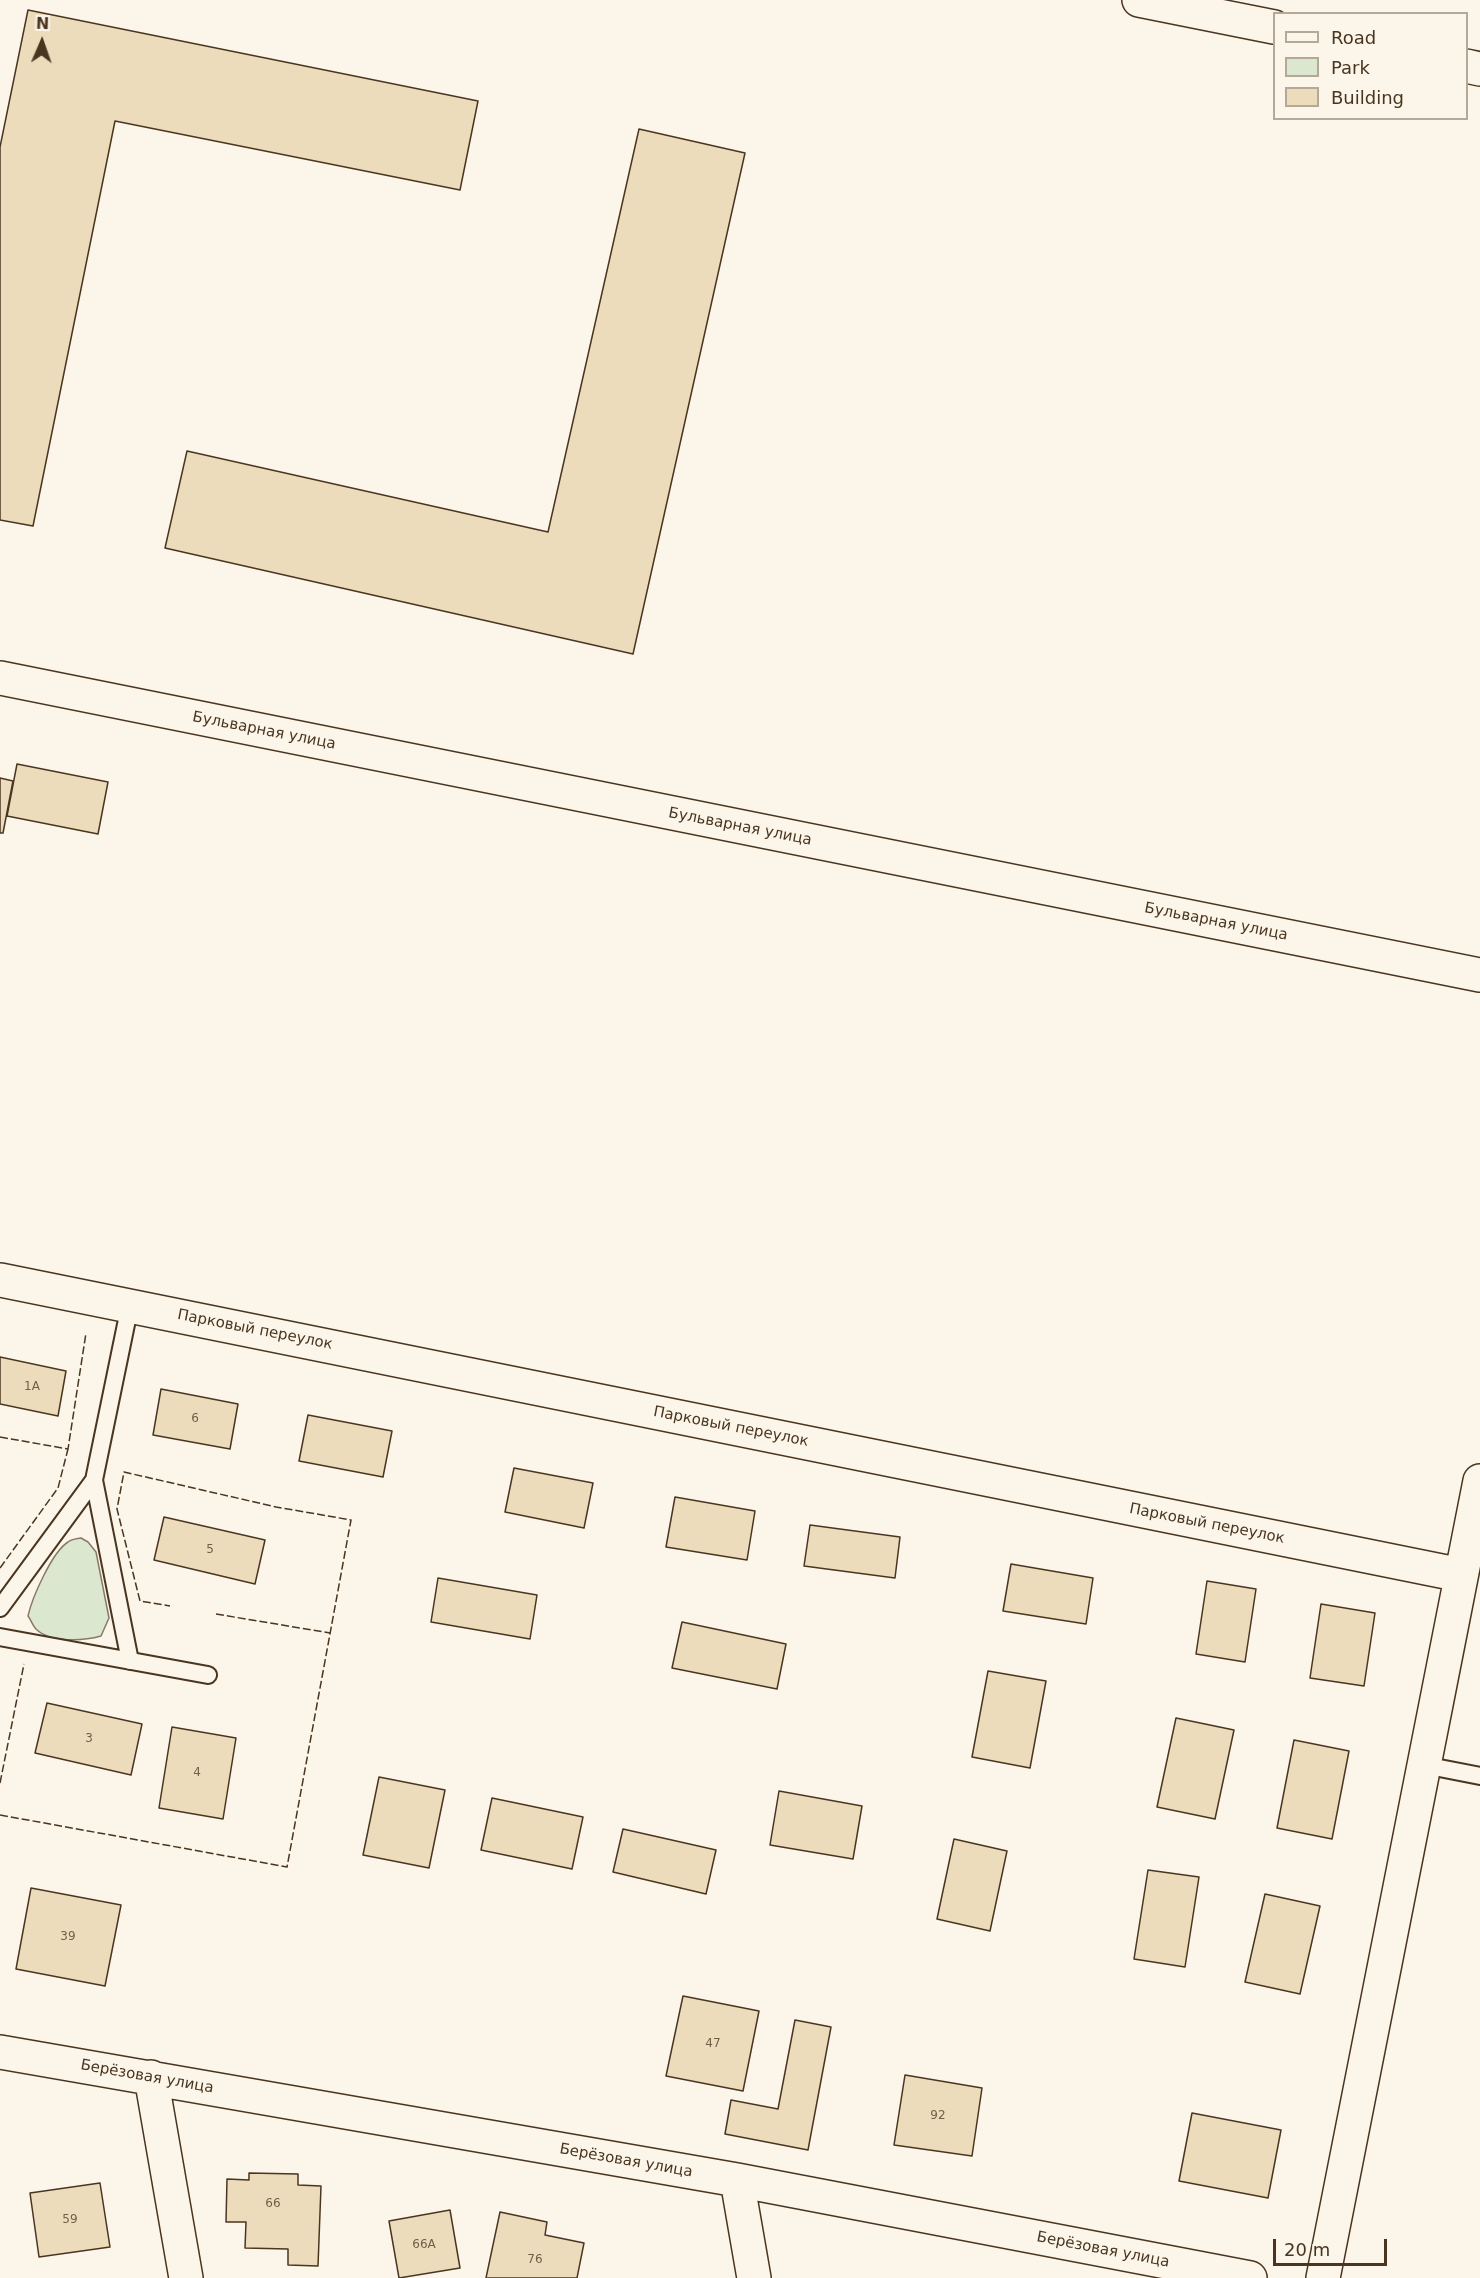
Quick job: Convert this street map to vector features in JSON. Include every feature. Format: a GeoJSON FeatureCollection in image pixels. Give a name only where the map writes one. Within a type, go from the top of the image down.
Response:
{"type":"FeatureCollection","features":[{"type":"Feature","properties":{"kind":"street"},"geometry":{"type":"LineString","coordinates":[[1139,0],[1273,27]]}},
{"type":"Feature","properties":{"kind":"street","name":"Бульварная улица"},"geometry":{"type":"LineString","coordinates":[[0,678],[1480,975]]}},
{"type":"Feature","properties":{"kind":"street","name":"Парковый переулок"},"geometry":{"type":"LineString","coordinates":[[0,1280],[1461,1575]]}},
{"type":"Feature","properties":{"kind":"street"},"geometry":{"type":"LineString","coordinates":[[1323,2278],[1480,1481]]}},
{"type":"Feature","properties":{"kind":"street","name":"Берёзовая улица"},"geometry":{"type":"LineString","coordinates":[[0,2052],[737,2181],[1250,2278]]}},
{"type":"Feature","properties":{"kind":"street"},"geometry":{"type":"LineString","coordinates":[[151,2077],[186,2278]]}},
{"type":"Feature","properties":{"kind":"street"},"geometry":{"type":"LineString","coordinates":[[737,2181],[754,2278]]}},
{"type":"Feature","properties":{"kind":"lane"},"geometry":{"type":"LineString","coordinates":[[130,1305],[94,1480],[130,1661]]}},
{"type":"Feature","properties":{"kind":"lane"},"geometry":{"type":"LineString","coordinates":[[0,1608],[94,1480]]}},
{"type":"Feature","properties":{"kind":"lane"},"geometry":{"type":"LineString","coordinates":[[0,1637],[208,1675]]}},
{"type":"Feature","properties":{"kind":"lane"},"geometry":{"type":"LineString","coordinates":[[1424,1765],[1480,1776]]}},
{"type":"Feature","properties":{"kind":"green space"},"geometry":{"type":"Polygon","coordinates":[[[81,1538],[88,1542],[96,1552],[109,1618],[101,1636],[76,1640],[50,1637],[36,1629],[28,1616],[30,1608],[38,1587],[56,1555],[68,1542],[81,1538]]]}},
{"type":"Feature","properties":{"kind":"building"},"geometry":{"type":"Polygon","coordinates":[[[28,10],[478,101],[460,190],[115,121],[33,526],[0,520],[0,147],[28,10]]]}},
{"type":"Feature","properties":{"kind":"building"},"geometry":{"type":"Polygon","coordinates":[[[639,129],[745,153],[633,654],[165,548],[187,451],[548,532],[639,129]]]}},
{"type":"Feature","properties":{"kind":"building"},"geometry":{"type":"Polygon","coordinates":[[[17,764],[108,782],[98,834],[7,816],[17,764]]]}},
{"type":"Feature","properties":{"kind":"building"},"geometry":{"type":"Polygon","coordinates":[[[0,778],[13,781],[3,833],[0,833],[0,778]]]}},
{"type":"Feature","properties":{"kind":"building"},"geometry":{"type":"Polygon","coordinates":[[[0,1357],[66,1371],[58,1416],[0,1404],[0,1357]]]}},
{"type":"Feature","properties":{"kind":"building"},"geometry":{"type":"Polygon","coordinates":[[[161,1389],[238,1404],[230,1449],[153,1435],[161,1389]]]}},
{"type":"Feature","properties":{"kind":"building"},"geometry":{"type":"Polygon","coordinates":[[[308,1415],[392,1431],[383,1477],[299,1461],[308,1415]]]}},
{"type":"Feature","properties":{"kind":"building"},"geometry":{"type":"Polygon","coordinates":[[[514,1468],[593,1483],[584,1528],[505,1512],[514,1468]]]}},
{"type":"Feature","properties":{"kind":"building"},"geometry":{"type":"Polygon","coordinates":[[[675,1497],[755,1511],[747,1560],[666,1547],[675,1497]]]}},
{"type":"Feature","properties":{"kind":"building"},"geometry":{"type":"Polygon","coordinates":[[[164,1517],[265,1540],[255,1584],[154,1560],[164,1517]]]}},
{"type":"Feature","properties":{"kind":"building"},"geometry":{"type":"Polygon","coordinates":[[[810,1525],[900,1537],[895,1578],[804,1566],[810,1525]]]}},
{"type":"Feature","properties":{"kind":"building"},"geometry":{"type":"Polygon","coordinates":[[[1011,1564],[1093,1578],[1086,1624],[1003,1611],[1011,1564]]]}},
{"type":"Feature","properties":{"kind":"building"},"geometry":{"type":"Polygon","coordinates":[[[438,1578],[537,1595],[530,1639],[431,1622],[438,1578]]]}},
{"type":"Feature","properties":{"kind":"building"},"geometry":{"type":"Polygon","coordinates":[[[1207,1581],[1256,1589],[1245,1662],[1196,1654],[1207,1581]]]}},
{"type":"Feature","properties":{"kind":"building"},"geometry":{"type":"Polygon","coordinates":[[[1321,1604],[1375,1613],[1364,1686],[1310,1678],[1321,1604]]]}},
{"type":"Feature","properties":{"kind":"building"},"geometry":{"type":"Polygon","coordinates":[[[682,1622],[786,1644],[777,1689],[672,1668],[682,1622]]]}},
{"type":"Feature","properties":{"kind":"building"},"geometry":{"type":"Polygon","coordinates":[[[988,1671],[1046,1681],[1030,1768],[972,1757],[988,1671]]]}},
{"type":"Feature","properties":{"kind":"building"},"geometry":{"type":"Polygon","coordinates":[[[47,1703],[142,1724],[131,1775],[35,1753],[47,1703]]]}},
{"type":"Feature","properties":{"kind":"building"},"geometry":{"type":"Polygon","coordinates":[[[1176,1718],[1234,1730],[1215,1819],[1157,1807],[1176,1718]]]}},
{"type":"Feature","properties":{"kind":"building"},"geometry":{"type":"Polygon","coordinates":[[[172,1727],[236,1738],[223,1819],[159,1808],[172,1727]]]}},
{"type":"Feature","properties":{"kind":"building"},"geometry":{"type":"Polygon","coordinates":[[[1294,1740],[1349,1751],[1332,1839],[1277,1828],[1294,1740]]]}},
{"type":"Feature","properties":{"kind":"building"},"geometry":{"type":"Polygon","coordinates":[[[379,1777],[445,1790],[429,1868],[363,1855],[379,1777]]]}},
{"type":"Feature","properties":{"kind":"building"},"geometry":{"type":"Polygon","coordinates":[[[779,1791],[862,1806],[853,1859],[770,1845],[779,1791]]]}},
{"type":"Feature","properties":{"kind":"building"},"geometry":{"type":"Polygon","coordinates":[[[492,1798],[583,1817],[572,1869],[481,1850],[492,1798]]]}},
{"type":"Feature","properties":{"kind":"building"},"geometry":{"type":"Polygon","coordinates":[[[623,1829],[716,1850],[706,1894],[613,1872],[623,1829]]]}},
{"type":"Feature","properties":{"kind":"building"},"geometry":{"type":"Polygon","coordinates":[[[954,1839],[1007,1851],[990,1931],[937,1919],[954,1839]]]}},
{"type":"Feature","properties":{"kind":"building"},"geometry":{"type":"Polygon","coordinates":[[[1148,1870],[1199,1877],[1185,1967],[1134,1959],[1148,1870]]]}},
{"type":"Feature","properties":{"kind":"building"},"geometry":{"type":"Polygon","coordinates":[[[31,1888],[121,1905],[105,1986],[16,1969],[31,1888]]]}},
{"type":"Feature","properties":{"kind":"building"},"geometry":{"type":"Polygon","coordinates":[[[1265,1894],[1320,1906],[1300,1994],[1245,1982],[1265,1894]]]}},
{"type":"Feature","properties":{"kind":"building"},"geometry":{"type":"Polygon","coordinates":[[[683,1996],[759,2011],[743,2091],[666,2076],[683,1996]]]}},
{"type":"Feature","properties":{"kind":"building"},"geometry":{"type":"Polygon","coordinates":[[[795,2020],[831,2027],[808,2150],[725,2134],[731,2100],[778,2109],[795,2020]]]}},
{"type":"Feature","properties":{"kind":"building"},"geometry":{"type":"Polygon","coordinates":[[[905,2075],[982,2088],[972,2156],[894,2145],[905,2075]]]}},
{"type":"Feature","properties":{"kind":"building"},"geometry":{"type":"Polygon","coordinates":[[[1192,2113],[1281,2130],[1268,2198],[1179,2181],[1192,2113]]]}},
{"type":"Feature","properties":{"kind":"building"},"geometry":{"type":"Polygon","coordinates":[[[249,2173],[298,2174],[298,2185],[321,2186],[318,2266],[288,2265],[288,2249],[245,2248],[246,2222],[226,2222],[227,2179],[249,2180],[249,2173]]]}},
{"type":"Feature","properties":{"kind":"building"},"geometry":{"type":"Polygon","coordinates":[[[100,2183],[110,2247],[39,2257],[30,2193],[100,2183]]]}},
{"type":"Feature","properties":{"kind":"building"},"geometry":{"type":"Polygon","coordinates":[[[450,2210],[460,2268],[399,2278],[389,2221],[450,2210]]]}},
{"type":"Feature","properties":{"kind":"building"},"geometry":{"type":"Polygon","coordinates":[[[500,2212],[547,2222],[545,2235],[584,2243],[577,2278],[486,2278],[500,2212]]]}},
{"type":"Feature","properties":{"kind":"fence"},"geometry":{"type":"LineString","coordinates":[[0,1437],[68,1449],[86,1333]]}},
{"type":"Feature","properties":{"kind":"fence"},"geometry":{"type":"LineString","coordinates":[[0,1568],[58,1488],[68,1449]]}},
{"type":"Feature","properties":{"kind":"fence"},"geometry":{"type":"LineString","coordinates":[[0,1815],[287,1867],[351,1520],[276,1507],[124,1472],[117,1509],[140,1601],[170,1606]]}},
{"type":"Feature","properties":{"kind":"fence"},"geometry":{"type":"LineString","coordinates":[[216,1614],[330,1633]]}},
{"type":"Feature","properties":{"kind":"fence"},"geometry":{"type":"LineString","coordinates":[[0,1783],[24,1664]]}}]}
